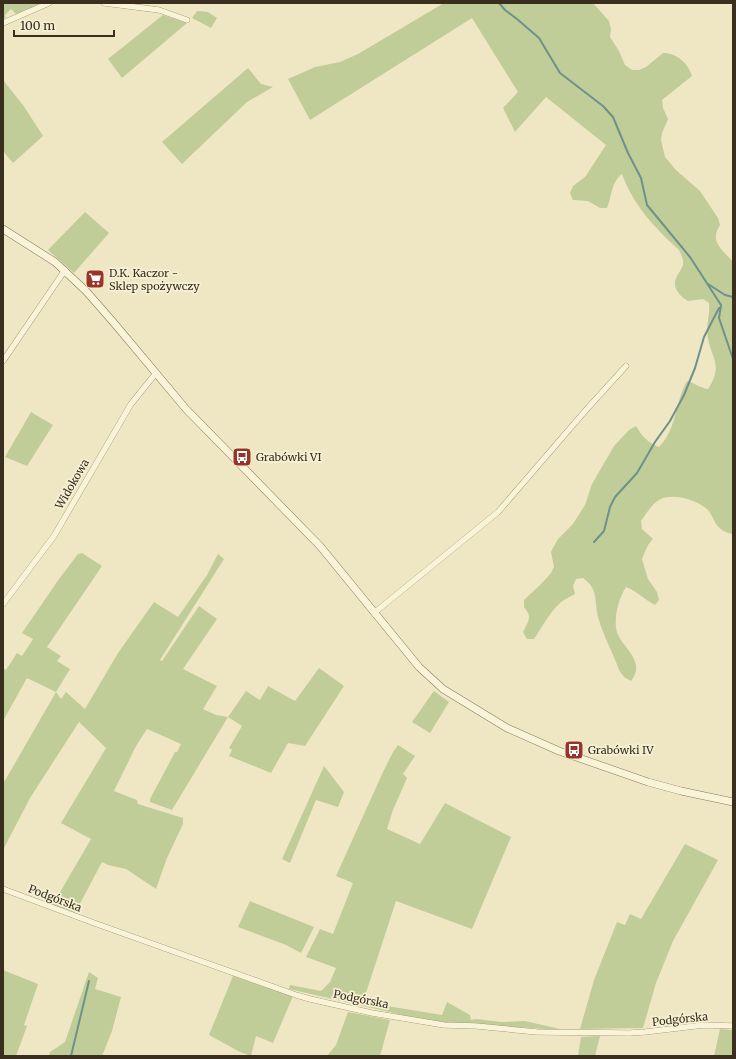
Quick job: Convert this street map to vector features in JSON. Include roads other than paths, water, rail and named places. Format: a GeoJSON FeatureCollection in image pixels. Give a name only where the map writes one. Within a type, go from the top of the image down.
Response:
{"type":"FeatureCollection","features":[{"type":"Feature","properties":{"kind":"street"},"geometry":{"type":"LineString","coordinates":[[3,23],[49,3]]}},
{"type":"Feature","properties":{"kind":"street"},"geometry":{"type":"LineString","coordinates":[[104,3],[159,10],[187,20]]}},
{"type":"Feature","properties":{"kind":"street"},"geometry":{"type":"LineString","coordinates":[[3,229],[40,251],[65,270],[86,291],[193,417],[250,473],[320,546],[419,667],[437,684],[471,707],[507,728],[559,751],[648,782],[681,791],[733,802]]}},
{"type":"Feature","properties":{"kind":"street"},"geometry":{"type":"LineString","coordinates":[[3,361],[65,270]]}},
{"type":"Feature","properties":{"kind":"street"},"geometry":{"type":"LineString","coordinates":[[374,613],[498,512],[626,366]]}},
{"type":"Feature","properties":{"kind":"street","name":"Widokowa"},"geometry":{"type":"LineString","coordinates":[[3,604],[54,536],[131,404],[156,374]]}},
{"type":"Feature","properties":{"kind":"street","name":"Podgórska"},"geometry":{"type":"LineString","coordinates":[[3,888],[74,916],[296,995],[372,1013],[444,1025],[476,1026],[537,1032],[629,1033],[704,1025],[733,1026]]}},
{"type":"Feature","properties":{"kind":"waterway"},"geometry":{"type":"LineString","coordinates":[[499,3],[505,10],[539,38],[560,73],[603,106],[613,117],[628,153],[641,178],[647,205],[690,257],[721,305],[719,318],[733,359]]}},
{"type":"Feature","properties":{"kind":"waterway"},"geometry":{"type":"LineString","coordinates":[[708,284],[725,295],[733,297]]}},
{"type":"Feature","properties":{"kind":"waterway"},"geometry":{"type":"LineString","coordinates":[[594,542],[604,531],[610,507],[615,497],[637,473],[655,442],[670,421],[684,395],[695,368],[704,337],[719,308]]}},
{"type":"Feature","properties":{"kind":"waterway"},"geometry":{"type":"LineString","coordinates":[[71,1056],[89,981]]}},
{"type":"Feature","properties":{"kind":"place","name":"D.K. Kaczor - Sklep spożywczy"},"geometry":{"type":"Point","coordinates":[95,279]}},
{"type":"Feature","properties":{"kind":"place","name":"Grabówki VI"},"geometry":{"type":"Point","coordinates":[242,457]}},
{"type":"Feature","properties":{"kind":"place","name":"Grabówki IV"},"geometry":{"type":"Point","coordinates":[574,750]}}]}
